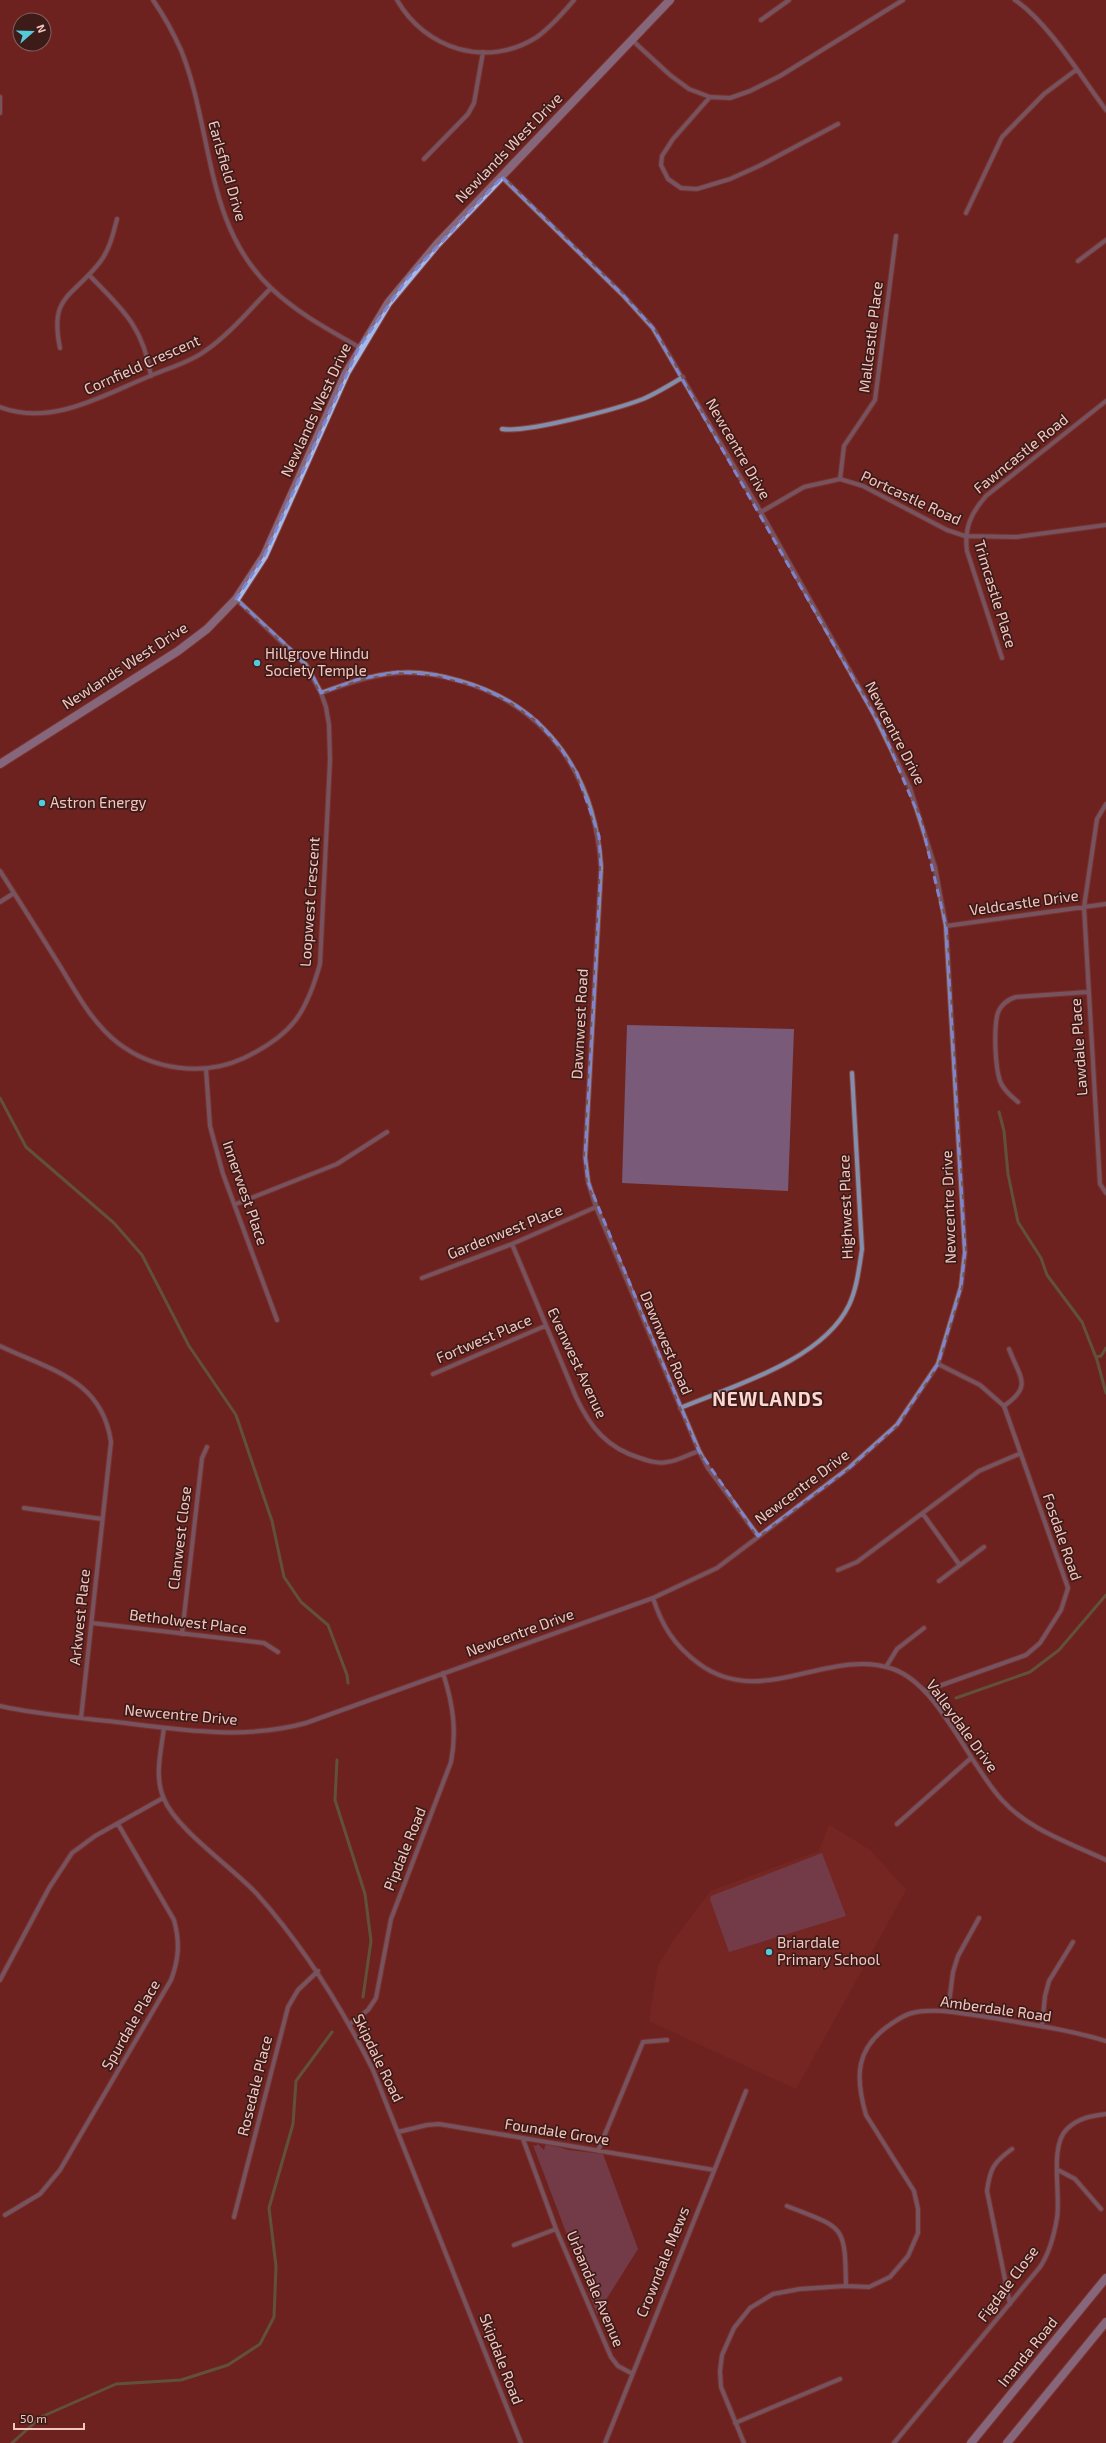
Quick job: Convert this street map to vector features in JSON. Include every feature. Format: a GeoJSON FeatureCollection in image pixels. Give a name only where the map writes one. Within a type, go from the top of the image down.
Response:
{"type":"FeatureCollection","features":[{"type":"Feature","properties":{"kind":"street","name":"Earlsfield Drive"},"geometry":{"type":"LineString","coordinates":[[153,0],[165,18],[181,51],[218,196],[226,221],[238,244],[256,271],[271,288],[312,320],[359,347]]}},
{"type":"Feature","properties":{"kind":"street"},"geometry":{"type":"LineString","coordinates":[[396,0],[405,14],[419,30],[431,38],[444,44],[483,52],[516,46],[537,37],[555,22],[574,0]]}},
{"type":"Feature","properties":{"kind":"street","name":"Newlands West Drive"},"geometry":{"type":"LineString","coordinates":[[0,764],[178,651],[207,629],[236,599],[264,556],[359,347],[388,303],[406,280],[670,0]]}},
{"type":"Feature","properties":{"kind":"street"},"geometry":{"type":"LineString","coordinates":[[761,20],[789,0]]}},
{"type":"Feature","properties":{"kind":"street"},"geometry":{"type":"LineString","coordinates":[[632,40],[670,75],[689,89],[710,97],[730,98],[750,91],[780,76],[903,0]]}},
{"type":"Feature","properties":{"kind":"street"},"geometry":{"type":"LineString","coordinates":[[1016,0],[1025,6],[1045,30],[1106,110]]}},
{"type":"Feature","properties":{"kind":"street"},"geometry":{"type":"LineString","coordinates":[[424,159],[468,114],[474,103],[483,52]]}},
{"type":"Feature","properties":{"kind":"street"},"geometry":{"type":"LineString","coordinates":[[966,213],[1002,137],[1044,94],[1076,70]]}},
{"type":"Feature","properties":{"kind":"street"},"geometry":{"type":"LineString","coordinates":[[0,96],[0,113]]}},
{"type":"Feature","properties":{"kind":"street"},"geometry":{"type":"LineString","coordinates":[[710,97],[673,139],[662,156],[661,165],[668,179],[681,188],[697,189],[730,179],[759,166],[838,124]]}},
{"type":"Feature","properties":{"kind":"street","name":"Newcentre Drive"},"geometry":{"type":"LineString","coordinates":[[0,1706],[164,1728],[235,1734],[291,1727],[653,1598],[717,1568],[849,1468],[897,1426],[938,1364],[961,1287],[965,1252],[946,926],[935,867],[922,824],[896,757],[761,512],[653,328],[633,305],[502,177]]}},
{"type":"Feature","properties":{"kind":"street"},"geometry":{"type":"LineString","coordinates":[[60,348],[56,326],[59,310],[65,299],[89,275],[106,254],[117,219]]}},
{"type":"Feature","properties":{"kind":"street","name":"Mallcastle Place"},"geometry":{"type":"LineString","coordinates":[[840,479],[844,446],[875,400],[896,236]]}},
{"type":"Feature","properties":{"kind":"street"},"geometry":{"type":"LineString","coordinates":[[1078,261],[1106,240]]}},
{"type":"Feature","properties":{"kind":"street"},"geometry":{"type":"LineString","coordinates":[[89,275],[125,312],[138,330],[148,355],[151,376]]}},
{"type":"Feature","properties":{"kind":"street","name":"Cornfield Crescent"},"geometry":{"type":"LineString","coordinates":[[0,407],[15,412],[32,414],[63,410],[151,376],[204,353],[271,288]]}},
{"type":"Feature","properties":{"kind":"street"},"geometry":{"type":"LineString","coordinates":[[502,429],[524,430],[614,408],[643,399],[683,377]]}},
{"type":"Feature","properties":{"kind":"street","name":"Fawncastle Road"},"geometry":{"type":"LineString","coordinates":[[965,536],[973,511],[986,496],[1106,401]]}},
{"type":"Feature","properties":{"kind":"street","name":"Portcastle Road"},"geometry":{"type":"LineString","coordinates":[[761,512],[804,487],[840,479],[863,486],[947,530],[965,536],[1016,537],[1106,525]]}},
{"type":"Feature","properties":{"kind":"street","name":"Trimcastle Place"},"geometry":{"type":"LineString","coordinates":[[965,536],[967,551],[1002,658]]}},
{"type":"Feature","properties":{"kind":"street","name":"Loopwest Crescent"},"geometry":{"type":"LineString","coordinates":[[0,871],[93,1017],[113,1038],[131,1051],[157,1063],[183,1069],[206,1069],[237,1061],[262,1049],[297,1019],[311,996],[320,964],[330,754],[330,725],[321,693],[312,674],[298,656],[236,599]]}},
{"type":"Feature","properties":{"kind":"street","name":"Dawnwest Road"},"geometry":{"type":"LineString","coordinates":[[321,693],[360,679],[398,672],[437,675],[477,686],[511,702],[534,719],[560,747],[577,773],[590,803],[598,836],[601,867],[585,1157],[588,1182],[596,1207],[699,1451],[708,1468],[758,1536]]}},
{"type":"Feature","properties":{"kind":"street","name":"Lawdale Place"},"geometry":{"type":"LineString","coordinates":[[1106,804],[1097,819],[1084,907],[1100,1184],[1106,1193]]}},
{"type":"Feature","properties":{"kind":"street"},"geometry":{"type":"LineString","coordinates":[[0,902],[14,893]]}},
{"type":"Feature","properties":{"kind":"street","name":"Veldcastle Drive"},"geometry":{"type":"LineString","coordinates":[[946,926],[1106,904]]}},
{"type":"Feature","properties":{"kind":"street"},"geometry":{"type":"LineString","coordinates":[[1018,1102],[1001,1082],[997,1067],[997,1015],[1002,1007],[1011,998],[1016,997],[1088,992]]}},
{"type":"Feature","properties":{"kind":"street","name":"Innerwest Place"},"geometry":{"type":"LineString","coordinates":[[206,1069],[210,1126],[224,1174],[277,1320]]}},
{"type":"Feature","properties":{"kind":"street","name":"Highwest Place"},"geometry":{"type":"LineString","coordinates":[[680,1408],[792,1361],[818,1344],[834,1327],[849,1306],[858,1278],[862,1249],[852,1072]]}},
{"type":"Feature","properties":{"kind":"street"},"geometry":{"type":"LineString","coordinates":[[236,1204],[337,1164],[387,1132]]}},
{"type":"Feature","properties":{"kind":"street","name":"Gardenwest Place"},"geometry":{"type":"LineString","coordinates":[[422,1278],[512,1244],[596,1207]]}},
{"type":"Feature","properties":{"kind":"street","name":"Evenwest Avenue"},"geometry":{"type":"LineString","coordinates":[[512,1244],[545,1326],[586,1419],[599,1436],[622,1452],[656,1462],[668,1462],[699,1451]]}},
{"type":"Feature","properties":{"kind":"street","name":"Fortwest Place"},"geometry":{"type":"LineString","coordinates":[[433,1374],[545,1326]]}},
{"type":"Feature","properties":{"kind":"street","name":"Arkwest Place"},"geometry":{"type":"LineString","coordinates":[[0,1346],[79,1383],[100,1404],[109,1428],[111,1442],[81,1718]]}},
{"type":"Feature","properties":{"kind":"street"},"geometry":{"type":"LineString","coordinates":[[938,1364],[980,1385],[1004,1406],[1018,1396],[1022,1390],[1022,1383],[1009,1349]]}},
{"type":"Feature","properties":{"kind":"street","name":"Fosdale Road"},"geometry":{"type":"LineString","coordinates":[[925,1691],[1026,1655],[1040,1643],[1061,1610],[1068,1588],[1061,1564],[1019,1454],[1004,1406]]}},
{"type":"Feature","properties":{"kind":"street","name":"Clanwest Close"},"geometry":{"type":"LineString","coordinates":[[182,1634],[202,1458],[207,1447]]}},
{"type":"Feature","properties":{"kind":"street"},"geometry":{"type":"LineString","coordinates":[[838,1570],[857,1562],[923,1514],[978,1471],[1019,1454]]}},
{"type":"Feature","properties":{"kind":"street"},"geometry":{"type":"LineString","coordinates":[[24,1508],[102,1519]]}},
{"type":"Feature","properties":{"kind":"street"},"geometry":{"type":"LineString","coordinates":[[923,1514],[959,1564]]}},
{"type":"Feature","properties":{"kind":"street"},"geometry":{"type":"LineString","coordinates":[[939,1580],[984,1547]]}},
{"type":"Feature","properties":{"kind":"street","name":"Valleydale Drive"},"geometry":{"type":"LineString","coordinates":[[653,1598],[668,1635],[681,1651],[704,1668],[732,1680],[755,1682],[776,1680],[858,1663],[886,1667],[906,1676],[925,1691],[1002,1800],[1025,1820],[1106,1860]]}},
{"type":"Feature","properties":{"kind":"street","name":"Betholwest Place"},"geometry":{"type":"LineString","coordinates":[[92,1623],[264,1643],[278,1652]]}},
{"type":"Feature","properties":{"kind":"street"},"geometry":{"type":"LineString","coordinates":[[886,1667],[897,1649],[924,1628]]}},
{"type":"Feature","properties":{"kind":"street","name":"Pipdale Road"},"geometry":{"type":"LineString","coordinates":[[350,2024],[368,2010],[376,1998],[391,1919],[451,1762],[455,1737],[454,1712],[443,1673]]}},
{"type":"Feature","properties":{"kind":"street","name":"Skipdale Road"},"geometry":{"type":"LineString","coordinates":[[164,1728],[159,1776],[163,1798],[175,1817],[260,1898],[297,1942],[318,1971],[350,2024],[373,2070],[521,2443]]}},
{"type":"Feature","properties":{"kind":"street"},"geometry":{"type":"LineString","coordinates":[[897,1824],[971,1758]]}},
{"type":"Feature","properties":{"kind":"street"},"geometry":{"type":"LineString","coordinates":[[0,1980],[65,1861],[82,1844],[163,1798]]}},
{"type":"Feature","properties":{"kind":"street","name":"Spurdale Place"},"geometry":{"type":"LineString","coordinates":[[5,2215],[40,2194],[60,2170],[171,1980],[177,1965],[178,1936],[174,1920],[118,1824]]}},
{"type":"Feature","properties":{"kind":"street"},"geometry":{"type":"LineString","coordinates":[[948,2011],[952,1972],[958,1956],[979,1918]]}},
{"type":"Feature","properties":{"kind":"street"},"geometry":{"type":"LineString","coordinates":[[1042,2026],[1045,1996],[1049,1982],[1073,1942]]}},
{"type":"Feature","properties":{"kind":"street","name":"Rosedale Place"},"geometry":{"type":"LineString","coordinates":[[234,2216],[288,2007],[298,1990],[318,1971]]}},
{"type":"Feature","properties":{"kind":"street","name":"Amberdale Road"},"geometry":{"type":"LineString","coordinates":[[744,2443],[721,2386],[720,2371],[722,2355],[734,2328],[750,2308],[773,2294],[846,2286],[869,2287],[890,2277],[908,2256],[918,2233],[918,2209],[914,2191],[866,2115],[863,2105],[859,2070],[862,2057],[868,2044],[885,2028],[903,2016],[913,2013],[948,2011],[1042,2026],[1106,2041]]}},
{"type":"Feature","properties":{"kind":"street"},"geometry":{"type":"LineString","coordinates":[[598,2151],[643,2042],[667,2040]]}},
{"type":"Feature","properties":{"kind":"street","name":"Crowndale Mews"},"geometry":{"type":"LineString","coordinates":[[605,2443],[746,2091]]}},
{"type":"Feature","properties":{"kind":"street","name":"Figdale Close"},"geometry":{"type":"LineString","coordinates":[[894,2443],[1034,2275],[1051,2248],[1058,2217],[1059,2141],[1066,2130],[1085,2117],[1106,2114]]}},
{"type":"Feature","properties":{"kind":"street","name":"Foundale Grove"},"geometry":{"type":"LineString","coordinates":[[398,2132],[433,2124],[714,2170]]}},
{"type":"Feature","properties":{"kind":"street","name":"Urbandale Avenue"},"geometry":{"type":"LineString","coordinates":[[523,2139],[556,2229],[611,2357],[618,2366],[632,2373]]}},
{"type":"Feature","properties":{"kind":"street"},"geometry":{"type":"LineString","coordinates":[[1010,2304],[987,2191],[989,2173],[997,2160],[1012,2149]]}},
{"type":"Feature","properties":{"kind":"street"},"geometry":{"type":"LineString","coordinates":[[1058,2170],[1075,2179],[1101,2209]]}},
{"type":"Feature","properties":{"kind":"street"},"geometry":{"type":"LineString","coordinates":[[787,2206],[832,2224],[842,2236],[845,2249],[846,2286]]}},
{"type":"Feature","properties":{"kind":"street","name":"Urbandale Avenue"},"geometry":{"type":"LineString","coordinates":[[514,2245],[556,2229]]}},
{"type":"Feature","properties":{"kind":"street","name":"Inanda Road"},"geometry":{"type":"LineString","coordinates":[[971,2443],[1106,2278]]}},
{"type":"Feature","properties":{"kind":"street"},"geometry":{"type":"LineString","coordinates":[[1007,2443],[1106,2322]]}},
{"type":"Feature","properties":{"kind":"street"},"geometry":{"type":"LineString","coordinates":[[735,2423],[840,2379]]}},
{"type":"Feature","properties":{"kind":"highlighted area"},"geometry":{"type":"Polygon","coordinates":[[[502,177],[622,294],[653,328],[882,729],[921,821],[946,926],[965,1252],[961,1287],[938,1364],[897,1425],[849,1468],[758,1536],[699,1451],[588,1182],[585,1157],[601,867],[599,836],[577,773],[560,747],[535,719],[511,702],[477,686],[437,675],[398,672],[359,679],[321,693],[312,674],[294,652],[236,599],[264,556],[359,347],[406,280],[502,177]]]}},
{"type":"Feature","properties":{"kind":"shaded area"},"geometry":{"type":"Polygon","coordinates":[[[627,1025],[794,1029],[788,1191],[622,1183],[627,1025]]]}},
{"type":"Feature","properties":{"kind":"shaded area","name":"Briardale Primary School"},"geometry":{"type":"Polygon","coordinates":[[[829,1825],[870,1850],[906,1890],[796,2089],[649,2021],[658,1966],[675,1938],[711,1891],[819,1851],[829,1825]]]}},
{"type":"Feature","properties":{"kind":"shaded area"},"geometry":{"type":"Polygon","coordinates":[[[822,1853],[846,1916],[729,1952],[710,1899],[711,1896],[822,1853]]]}},
{"type":"Feature","properties":{"kind":"shaded area"},"geometry":{"type":"Polygon","coordinates":[[[546,2143],[568,2150],[603,2154],[638,2249],[597,2314],[533,2145],[536,2146],[538,2144],[544,2150],[546,2143]]]}},
{"type":"Feature","properties":{"kind":"waterway"},"geometry":{"type":"LineString","coordinates":[[0,1098],[26,1147],[114,1223],[142,1255],[189,1346],[236,1415],[272,1521],[284,1577],[301,1602],[328,1625],[347,1675],[348,1683]]}},
{"type":"Feature","properties":{"kind":"waterway"},"geometry":{"type":"LineString","coordinates":[[999,1112],[1004,1131],[1008,1174],[1018,1222],[1041,1258],[1047,1275],[1082,1322],[1097,1360],[1106,1393]]}},
{"type":"Feature","properties":{"kind":"waterway"},"geometry":{"type":"LineString","coordinates":[[1096,1357],[1101,1356],[1106,1348]]}},
{"type":"Feature","properties":{"kind":"waterway"},"geometry":{"type":"LineString","coordinates":[[956,1698],[1030,1672],[1059,1650],[1106,1595]]}},
{"type":"Feature","properties":{"kind":"waterway"},"geometry":{"type":"LineString","coordinates":[[337,1760],[335,1800],[365,1894],[371,1941],[363,1997]]}},
{"type":"Feature","properties":{"kind":"waterway"},"geometry":{"type":"LineString","coordinates":[[12,2443],[41,2417],[116,2384],[181,2380],[228,2365],[260,2344],[274,2317],[276,2266],[269,2208],[293,2124],[296,2081],[332,2032]]}},
{"type":"Feature","properties":{"kind":"place","name":"Hillgrove Hindu Society Temple"},"geometry":{"type":"Point","coordinates":[257,663]}},
{"type":"Feature","properties":{"kind":"place","name":"Astron Energy"},"geometry":{"type":"Point","coordinates":[42,803]}},
{"type":"Feature","properties":{"kind":"place","name":"Briardale Primary School"},"geometry":{"type":"Point","coordinates":[769,1952]}},
{"type":"Feature","properties":{"kind":"district","name":"NEWLANDS"},"geometry":{"type":"Point","coordinates":[768,1399]}}]}
